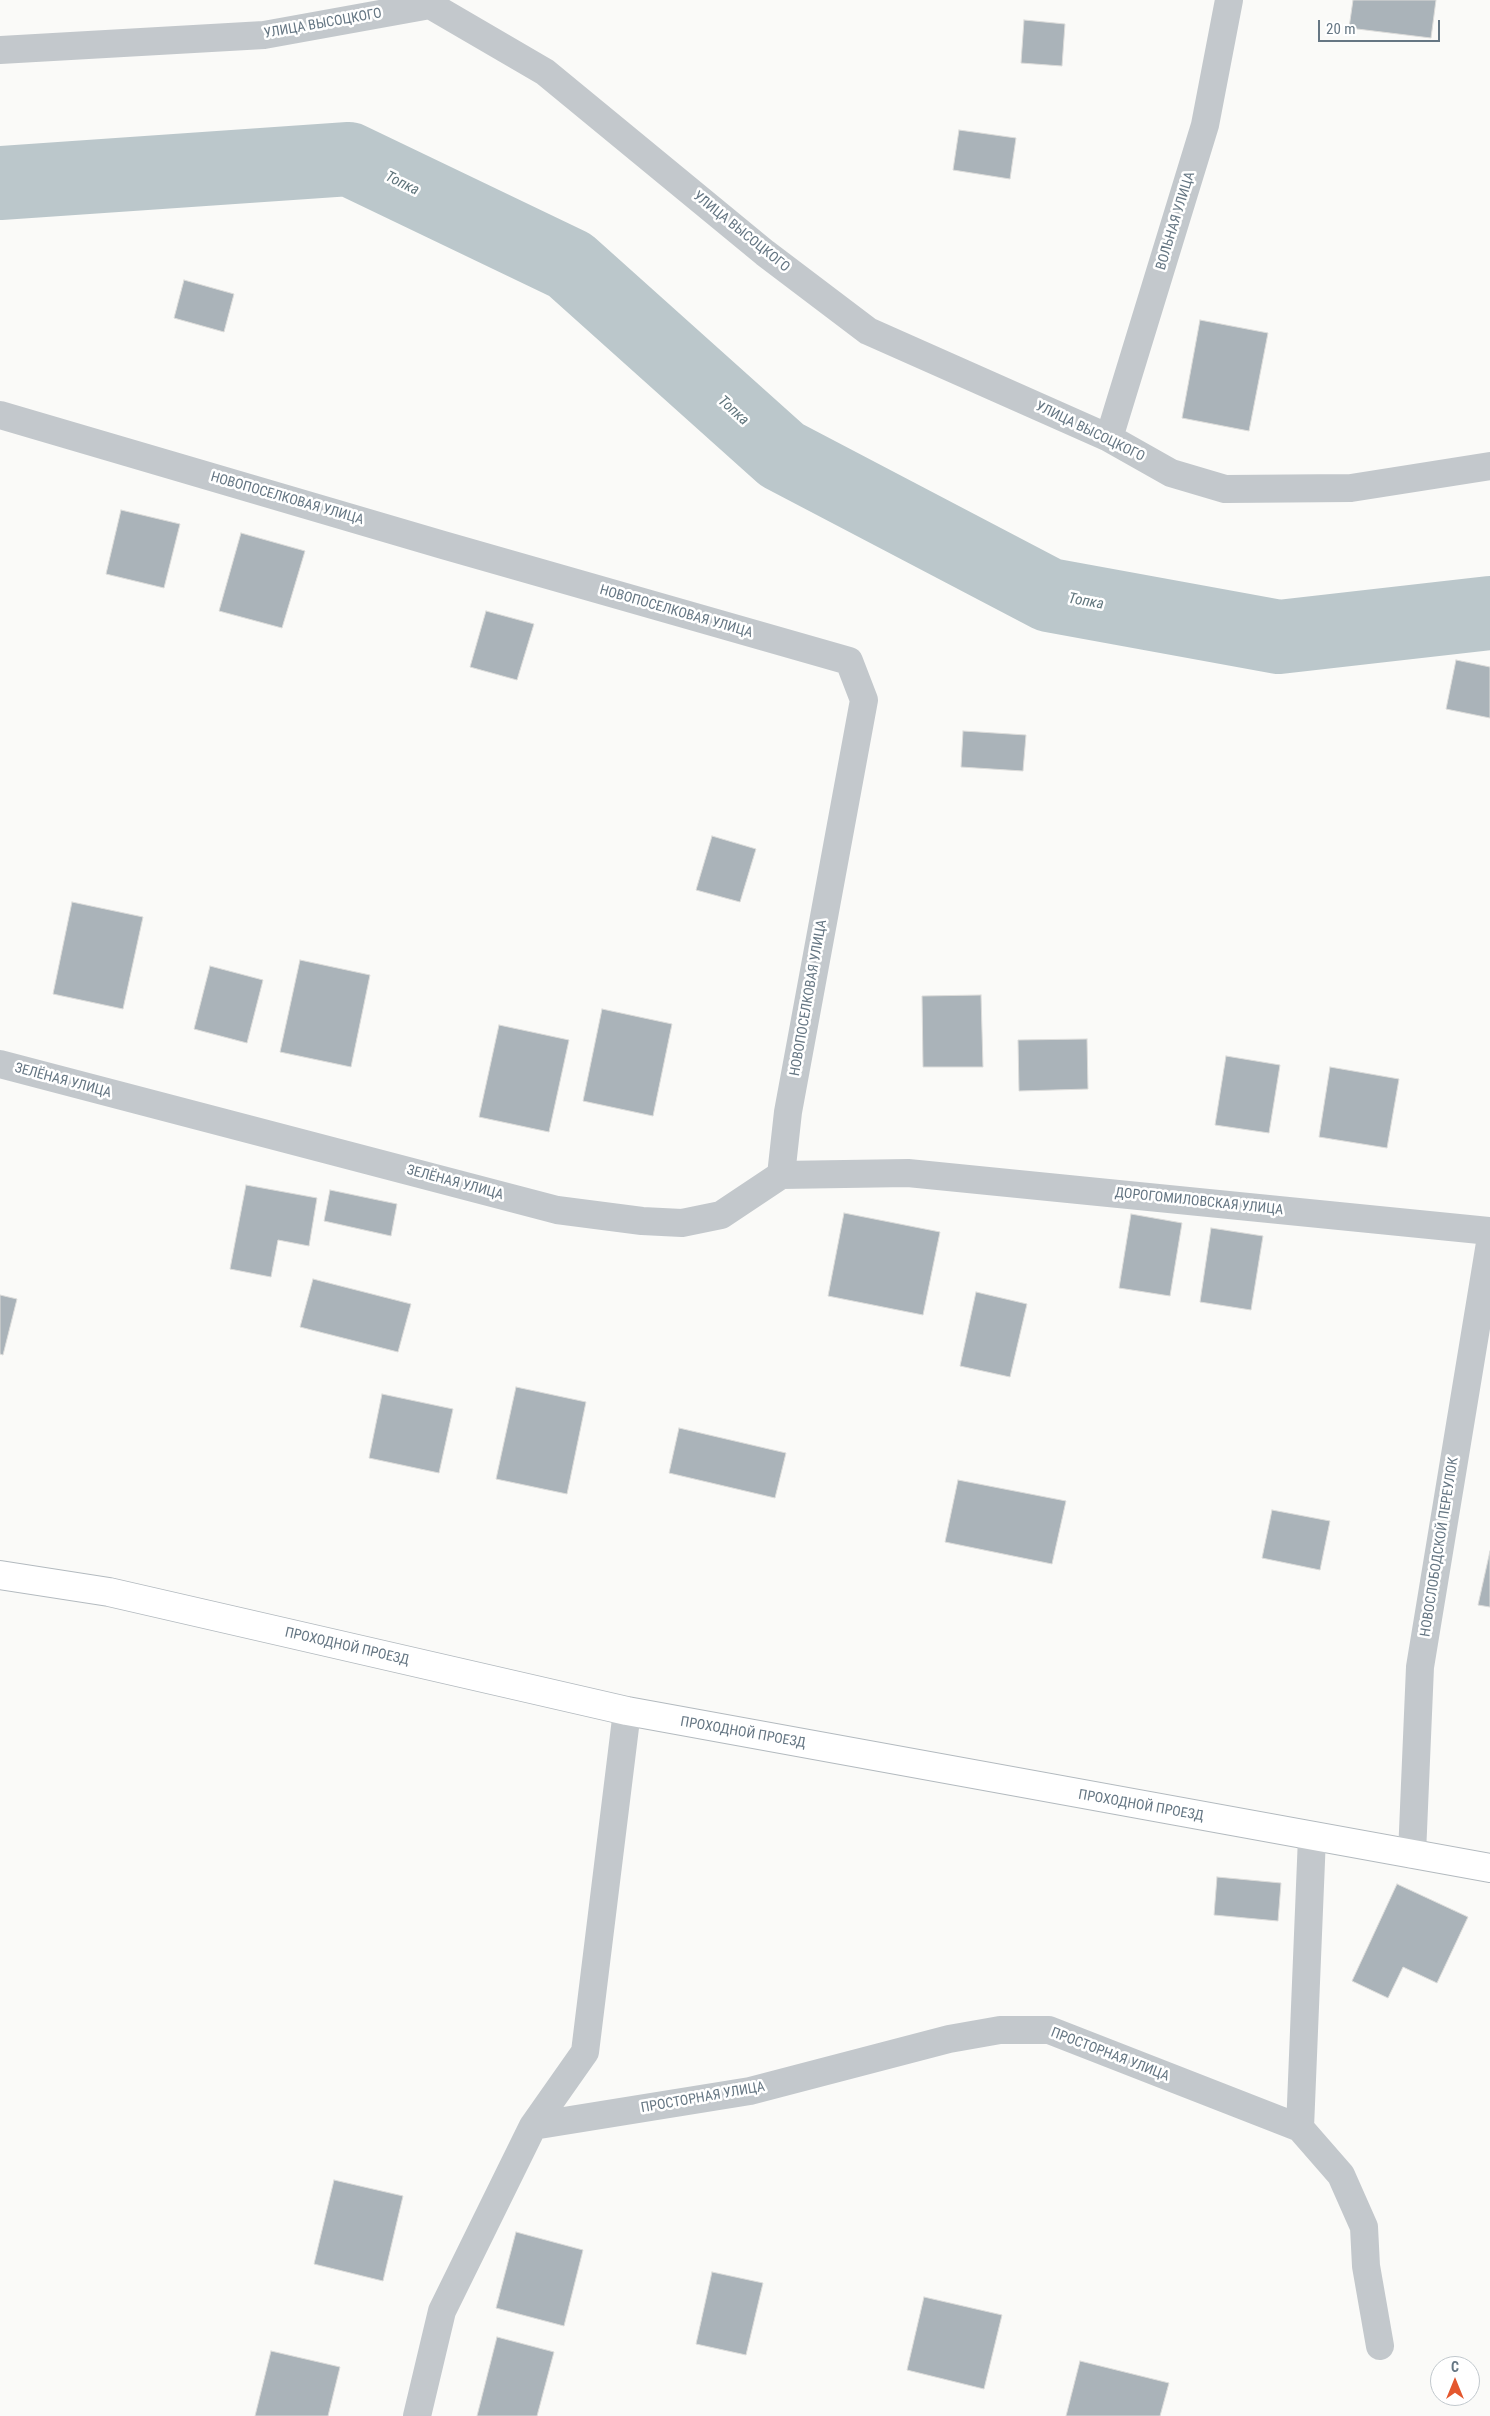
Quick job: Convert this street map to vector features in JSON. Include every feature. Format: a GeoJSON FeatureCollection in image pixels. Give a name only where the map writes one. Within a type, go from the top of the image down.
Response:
{"type":"FeatureCollection","features":[{"type":"Feature","properties":{"kind":"street","name":"ВОЛЬНАЯ УЛИЦА"},"geometry":{"type":"LineString","coordinates":[[1109,438],[1206,125],[1229,0]]}},
{"type":"Feature","properties":{"kind":"street","name":"УЛИЦА ВЫСОЦКОГО"},"geometry":{"type":"LineString","coordinates":[[0,50],[264,36],[430,6],[545,72],[765,253],[868,331],[1109,438],[1171,473],[1225,489],[1351,488],[1490,466]]}},
{"type":"Feature","properties":{"kind":"street","name":"НОВОПОСЕЛКОВАЯ УЛИЦА"},"geometry":{"type":"LineString","coordinates":[[0,415],[452,548],[849,661],[864,700],[788,1112],[781,1175]]}},
{"type":"Feature","properties":{"kind":"street","name":"ЗЕЛЁНАЯ УЛИЦА"},"geometry":{"type":"LineString","coordinates":[[0,1064],[557,1210],[642,1221],[682,1223],[721,1214],[781,1175]]}},
{"type":"Feature","properties":{"kind":"street","name":"ДОРОГОМИЛОВСКАЯ УЛИЦА"},"geometry":{"type":"LineString","coordinates":[[781,1175],[908,1173],[1490,1231]]}},
{"type":"Feature","properties":{"kind":"street","name":"НОВОСЛОБОДСКОЙ ПЕРЕУЛОК"},"geometry":{"type":"LineString","coordinates":[[1412,1854],[1420,1667],[1490,1243]]}},
{"type":"Feature","properties":{"kind":"street","name":"ПРОХОДНОЙ ПРОЕЗД"},"geometry":{"type":"LineString","coordinates":[[0,1576],[109,1592],[627,1711],[1490,1868]]}},
{"type":"Feature","properties":{"kind":"street"},"geometry":{"type":"LineString","coordinates":[[417,2416],[442,2310],[533,2126],[585,2052],[627,1711]]}},
{"type":"Feature","properties":{"kind":"street"},"geometry":{"type":"LineString","coordinates":[[1300,2128],[1312,1837]]}},
{"type":"Feature","properties":{"kind":"street","name":"ПРОСТОРНАЯ УЛИЦА"},"geometry":{"type":"LineString","coordinates":[[533,2126],[750,2091],[949,2039],[1000,2030],[1049,2030],[1300,2128],[1341,2175],[1364,2227],[1366,2266],[1380,2346]]}},
{"type":"Feature","properties":{"kind":"building"},"geometry":{"type":"Polygon","coordinates":[[[1353,0],[1436,0],[1431,38],[1349,28],[1353,0]]]}},
{"type":"Feature","properties":{"kind":"building"},"geometry":{"type":"Polygon","coordinates":[[[1024,20],[1065,24],[1062,66],[1021,63],[1024,20]]]}},
{"type":"Feature","properties":{"kind":"building"},"geometry":{"type":"Polygon","coordinates":[[[959,130],[1016,138],[1010,179],[953,170],[959,130]]]}},
{"type":"Feature","properties":{"kind":"building"},"geometry":{"type":"Polygon","coordinates":[[[184,280],[234,294],[224,332],[174,318],[184,280]]]}},
{"type":"Feature","properties":{"kind":"building"},"geometry":{"type":"Polygon","coordinates":[[[1200,320],[1268,333],[1249,431],[1182,418],[1200,320]]]}},
{"type":"Feature","properties":{"kind":"building"},"geometry":{"type":"Polygon","coordinates":[[[121,510],[180,524],[164,588],[106,574],[121,510]]]}},
{"type":"Feature","properties":{"kind":"building"},"geometry":{"type":"Polygon","coordinates":[[[241,533],[305,551],[282,628],[219,611],[241,533]]]}},
{"type":"Feature","properties":{"kind":"building"},"geometry":{"type":"Polygon","coordinates":[[[486,611],[534,624],[517,680],[470,667],[486,611]]]}},
{"type":"Feature","properties":{"kind":"building"},"geometry":{"type":"Polygon","coordinates":[[[1456,660],[1490,667],[1490,718],[1446,709],[1456,660]]]}},
{"type":"Feature","properties":{"kind":"building"},"geometry":{"type":"Polygon","coordinates":[[[963,731],[1026,735],[1023,771],[961,767],[963,731]]]}},
{"type":"Feature","properties":{"kind":"building"},"geometry":{"type":"Polygon","coordinates":[[[712,836],[756,849],[740,902],[696,890],[712,836]]]}},
{"type":"Feature","properties":{"kind":"building"},"geometry":{"type":"Polygon","coordinates":[[[72,902],[143,917],[123,1009],[53,994],[72,902]]]}},
{"type":"Feature","properties":{"kind":"building"},"geometry":{"type":"Polygon","coordinates":[[[300,960],[370,975],[351,1067],[280,1052],[300,960]]]}},
{"type":"Feature","properties":{"kind":"building"},"geometry":{"type":"Polygon","coordinates":[[[210,966],[263,980],[247,1043],[194,1029],[210,966]]]}},
{"type":"Feature","properties":{"kind":"building"},"geometry":{"type":"Polygon","coordinates":[[[981,995],[983,1067],[923,1067],[922,996],[981,995]]]}},
{"type":"Feature","properties":{"kind":"building"},"geometry":{"type":"Polygon","coordinates":[[[602,1009],[672,1024],[653,1116],[583,1101],[602,1009]]]}},
{"type":"Feature","properties":{"kind":"building"},"geometry":{"type":"Polygon","coordinates":[[[499,1025],[569,1040],[549,1132],[479,1117],[499,1025]]]}},
{"type":"Feature","properties":{"kind":"building"},"geometry":{"type":"Polygon","coordinates":[[[1087,1039],[1088,1089],[1019,1091],[1018,1040],[1087,1039]]]}},
{"type":"Feature","properties":{"kind":"building"},"geometry":{"type":"Polygon","coordinates":[[[1226,1056],[1280,1065],[1269,1133],[1215,1125],[1226,1056]]]}},
{"type":"Feature","properties":{"kind":"building"},"geometry":{"type":"Polygon","coordinates":[[[1330,1067],[1399,1079],[1387,1148],[1319,1137],[1330,1067]]]}},
{"type":"Feature","properties":{"kind":"building"},"geometry":{"type":"Polygon","coordinates":[[[246,1185],[317,1198],[309,1246],[278,1240],[271,1277],[230,1269],[246,1185]]]}},
{"type":"Feature","properties":{"kind":"building"},"geometry":{"type":"Polygon","coordinates":[[[330,1190],[397,1204],[391,1236],[324,1221],[330,1190]]]}},
{"type":"Feature","properties":{"kind":"building"},"geometry":{"type":"Polygon","coordinates":[[[844,1213],[940,1232],[923,1315],[828,1296],[844,1213]]]}},
{"type":"Feature","properties":{"kind":"building"},"geometry":{"type":"Polygon","coordinates":[[[1131,1214],[1182,1223],[1170,1296],[1119,1288],[1131,1214]]]}},
{"type":"Feature","properties":{"kind":"building"},"geometry":{"type":"Polygon","coordinates":[[[1211,1228],[1263,1236],[1251,1310],[1200,1302],[1211,1228]]]}},
{"type":"Feature","properties":{"kind":"building"},"geometry":{"type":"Polygon","coordinates":[[[313,1279],[411,1304],[398,1352],[300,1327],[313,1279]]]}},
{"type":"Feature","properties":{"kind":"building"},"geometry":{"type":"Polygon","coordinates":[[[976,1292],[1027,1304],[1010,1377],[960,1366],[976,1292]]]}},
{"type":"Feature","properties":{"kind":"building"},"geometry":{"type":"Polygon","coordinates":[[[0,1295],[17,1299],[3,1355],[0,1354],[0,1295]]]}},
{"type":"Feature","properties":{"kind":"building"},"geometry":{"type":"Polygon","coordinates":[[[516,1387],[586,1402],[567,1494],[496,1479],[516,1387]]]}},
{"type":"Feature","properties":{"kind":"building"},"geometry":{"type":"Polygon","coordinates":[[[382,1394],[453,1409],[439,1473],[369,1458],[382,1394]]]}},
{"type":"Feature","properties":{"kind":"building"},"geometry":{"type":"Polygon","coordinates":[[[679,1428],[786,1453],[775,1498],[669,1473],[679,1428]]]}},
{"type":"Feature","properties":{"kind":"building"},"geometry":{"type":"Polygon","coordinates":[[[958,1480],[1066,1501],[1052,1564],[945,1542],[958,1480]]]}},
{"type":"Feature","properties":{"kind":"building"},"geometry":{"type":"Polygon","coordinates":[[[1272,1510],[1330,1521],[1320,1570],[1262,1558],[1272,1510]]]}},
{"type":"Feature","properties":{"kind":"building"},"geometry":{"type":"Polygon","coordinates":[[[1490,1551],[1490,1607],[1478,1605],[1490,1551]]]}},
{"type":"Feature","properties":{"kind":"building"},"geometry":{"type":"Polygon","coordinates":[[[1217,1877],[1281,1883],[1278,1921],[1214,1915],[1217,1877]]]}},
{"type":"Feature","properties":{"kind":"building"},"geometry":{"type":"Polygon","coordinates":[[[1397,1884],[1468,1917],[1437,1983],[1403,1967],[1388,1998],[1352,1981],[1397,1884]]]}},
{"type":"Feature","properties":{"kind":"building"},"geometry":{"type":"Polygon","coordinates":[[[334,2180],[403,2196],[383,2281],[314,2264],[334,2180]]]}},
{"type":"Feature","properties":{"kind":"building"},"geometry":{"type":"Polygon","coordinates":[[[516,2232],[583,2250],[564,2326],[496,2308],[516,2232]]]}},
{"type":"Feature","properties":{"kind":"building"},"geometry":{"type":"Polygon","coordinates":[[[712,2272],[763,2283],[746,2355],[696,2344],[712,2272]]]}},
{"type":"Feature","properties":{"kind":"building"},"geometry":{"type":"Polygon","coordinates":[[[924,2297],[1002,2315],[984,2389],[907,2370],[924,2297]]]}},
{"type":"Feature","properties":{"kind":"building"},"geometry":{"type":"Polygon","coordinates":[[[497,2337],[554,2352],[537,2416],[477,2416],[497,2337]]]}},
{"type":"Feature","properties":{"kind":"building"},"geometry":{"type":"Polygon","coordinates":[[[271,2351],[340,2367],[328,2416],[255,2416],[271,2351]]]}},
{"type":"Feature","properties":{"kind":"building"},"geometry":{"type":"Polygon","coordinates":[[[1080,2361],[1169,2383],[1160,2416],[1066,2416],[1080,2361]]]}},
{"type":"Feature","properties":{"kind":"waterway","name":"Топка"},"geometry":{"type":"LineString","coordinates":[[0,183],[349,159],[570,265],[782,455],[1049,595],[1279,637],[1490,613]]}}]}
